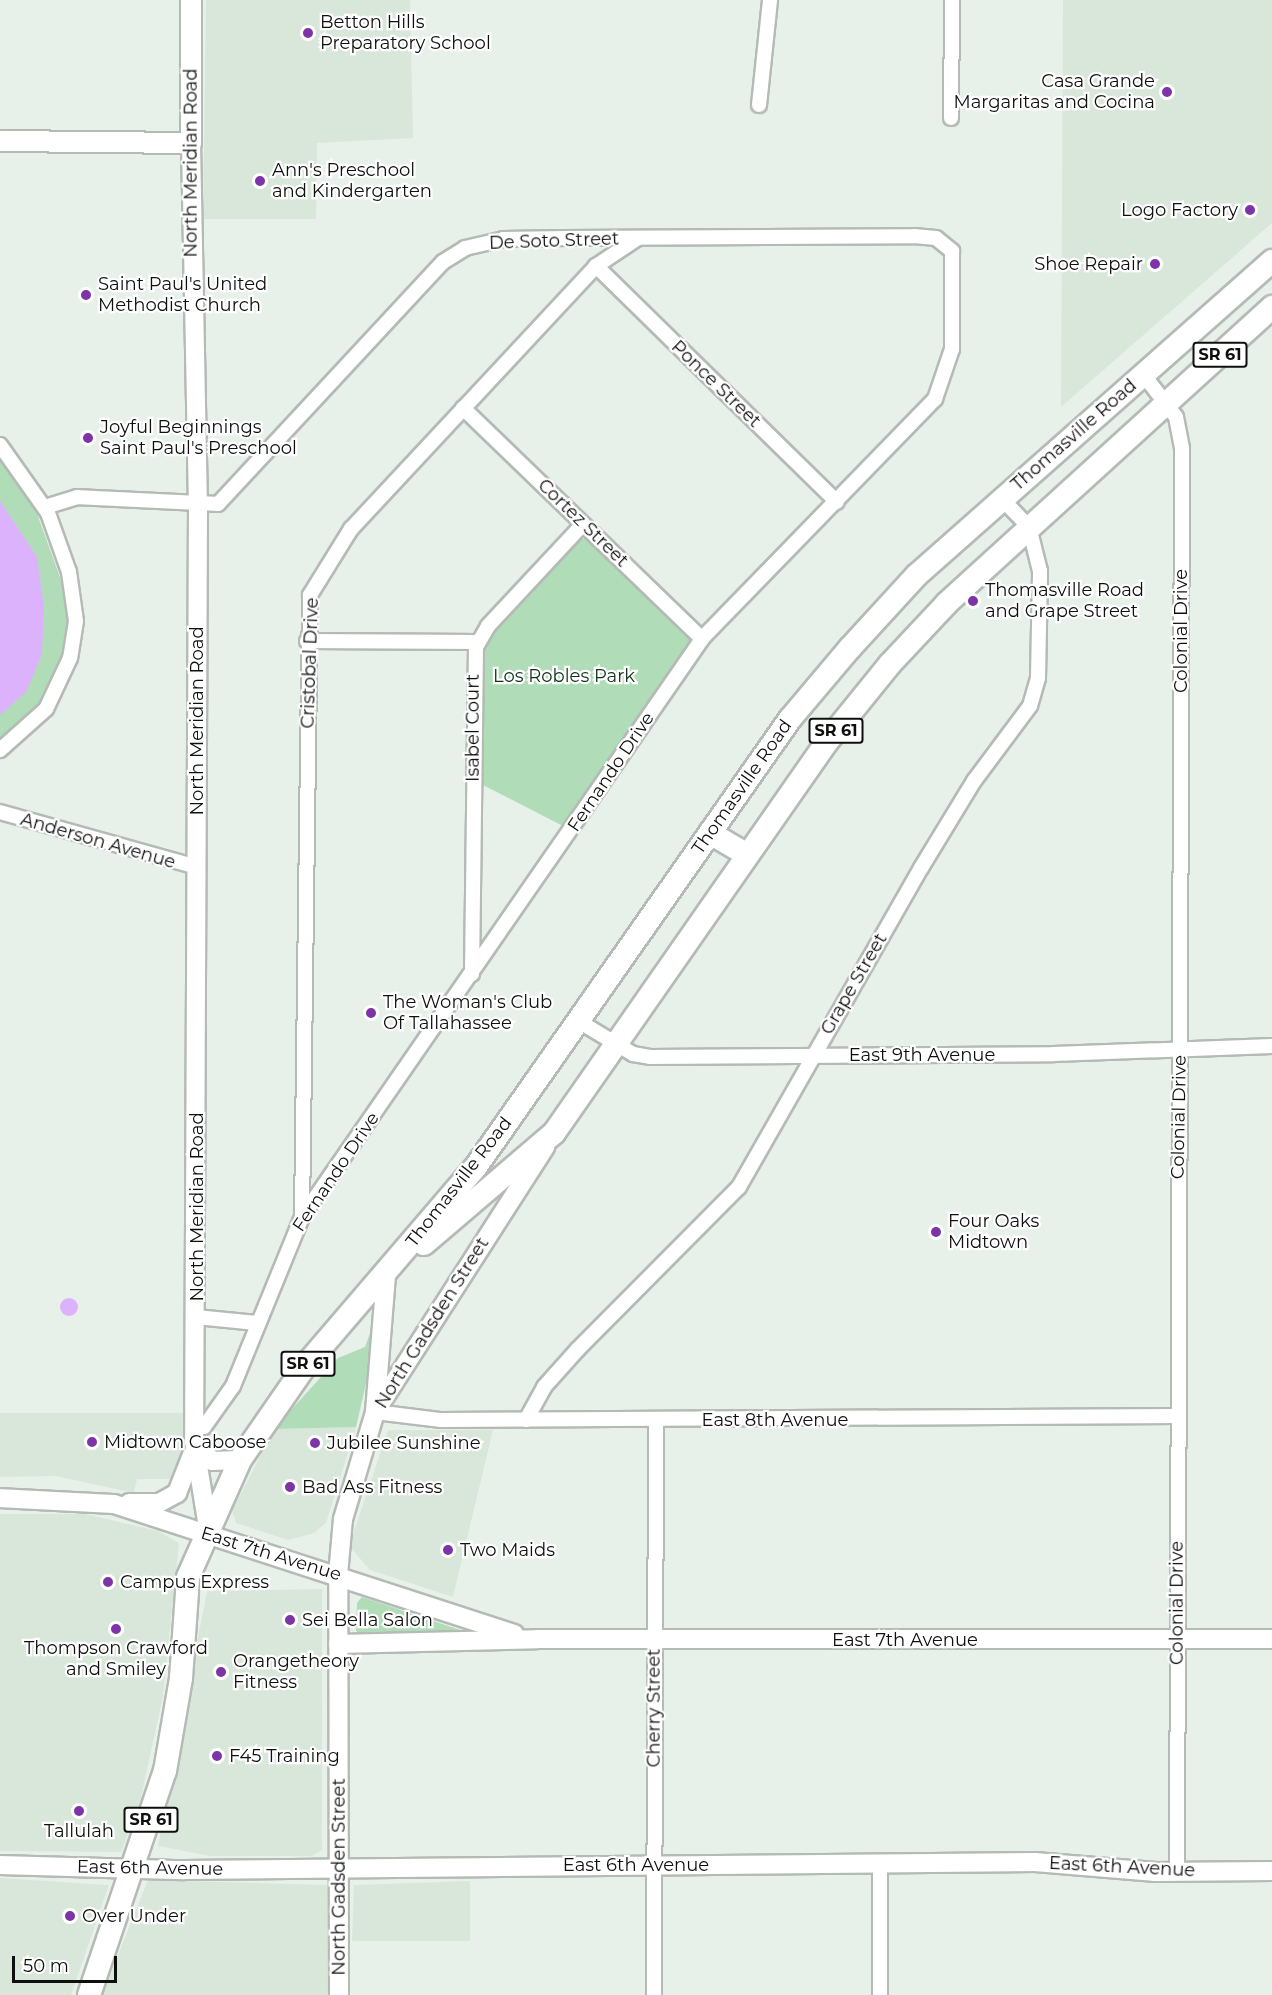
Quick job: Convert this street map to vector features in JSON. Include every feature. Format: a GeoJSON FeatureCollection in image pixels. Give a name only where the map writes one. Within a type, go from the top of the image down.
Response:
{"type":"FeatureCollection","features":[{"type":"Feature","properties":{"kind":"main road","name":"North Meridian Road"},"geometry":{"type":"LineString","coordinates":[[191,0],[191,143]]}},
{"type":"Feature","properties":{"kind":"main road"},"geometry":{"type":"LineString","coordinates":[[0,141],[191,143]]}},
{"type":"Feature","properties":{"kind":"main road","name":"Thomasville Road"},"geometry":{"type":"LineString","coordinates":[[89,1995],[134,1869],[165,1771],[185,1646],[209,1534],[240,1460],[305,1366],[386,1276],[475,1168],[580,1022],[790,719],[850,648],[916,575],[1272,261]]}},
{"type":"Feature","properties":{"kind":"main road","name":"Thomasville Road"},"geometry":{"type":"LineString","coordinates":[[386,1276],[554,1133],[746,854],[890,664],[1029,527],[1272,307]]}},
{"type":"Feature","properties":{"kind":"main road"},"geometry":{"type":"LineString","coordinates":[[710,833],[746,854]]}},
{"type":"Feature","properties":{"kind":"street"},"geometry":{"type":"LineString","coordinates":[[759,105],[770,0]]}},
{"type":"Feature","properties":{"kind":"street"},"geometry":{"type":"LineString","coordinates":[[951,118],[952,0]]}},
{"type":"Feature","properties":{"kind":"street","name":"North Meridian Road"},"geometry":{"type":"LineString","coordinates":[[191,143],[198,505],[194,1435],[209,1534]]}},
{"type":"Feature","properties":{"kind":"street","name":"De Soto Street"},"geometry":{"type":"LineString","coordinates":[[198,505],[218,504],[443,262],[459,251],[502,239],[914,236],[947,242]]}},
{"type":"Feature","properties":{"kind":"street","name":"Cristobal Drive"},"geometry":{"type":"LineString","coordinates":[[302,1217],[307,640],[310,595],[331,554],[463,408],[596,266],[638,238]]}},
{"type":"Feature","properties":{"kind":"street","name":"Fernando Drive"},"geometry":{"type":"LineString","coordinates":[[194,1435],[204,1427],[233,1386],[302,1217],[702,639],[909,431],[944,382],[952,350],[955,273],[947,242]]}},
{"type":"Feature","properties":{"kind":"street","name":"Ponce Street"},"geometry":{"type":"LineString","coordinates":[[596,266],[837,502]]}},
{"type":"Feature","properties":{"kind":"street","name":"Colonial Drive"},"geometry":{"type":"LineString","coordinates":[[1143,374],[1167,404],[1182,448],[1176,1416],[1177,1872]]}},
{"type":"Feature","properties":{"kind":"street","name":"Cortez Street"},"geometry":{"type":"LineString","coordinates":[[463,408],[702,639]]}},
{"type":"Feature","properties":{"kind":"street"},"geometry":{"type":"LineString","coordinates":[[0,445],[45,507],[69,572],[75,636],[46,709],[0,750]]}},
{"type":"Feature","properties":{"kind":"street"},"geometry":{"type":"LineString","coordinates":[[45,507],[77,497],[198,505]]}},
{"type":"Feature","properties":{"kind":"street","name":"Grape Street"},"geometry":{"type":"LineString","coordinates":[[526,1420],[533,1402],[564,1364],[739,1187],[812,1056],[968,791],[1030,706],[1038,678],[1040,571],[1029,527],[1001,498]]}},
{"type":"Feature","properties":{"kind":"street"},"geometry":{"type":"LineString","coordinates":[[307,640],[478,642],[583,524]]}},
{"type":"Feature","properties":{"kind":"street","name":"Isabel Court"},"geometry":{"type":"LineString","coordinates":[[472,974],[472,684],[478,642]]}},
{"type":"Feature","properties":{"kind":"street","name":"Anderson Avenue"},"geometry":{"type":"LineString","coordinates":[[0,812],[197,867]]}},
{"type":"Feature","properties":{"kind":"street","name":"East 9th Avenue"},"geometry":{"type":"LineString","coordinates":[[580,1022],[616,1045],[650,1057],[1054,1054],[1180,1046],[1272,1046]]}},
{"type":"Feature","properties":{"kind":"street","name":"North Gadsden Street"},"geometry":{"type":"LineString","coordinates":[[339,1995],[338,1575],[343,1519],[375,1412],[554,1133]]}},
{"type":"Feature","properties":{"kind":"street"},"geometry":{"type":"LineString","coordinates":[[375,1412],[386,1276]]}},
{"type":"Feature","properties":{"kind":"street"},"geometry":{"type":"LineString","coordinates":[[196,1317],[257,1323]]}},
{"type":"Feature","properties":{"kind":"street","name":"East 8th Avenue"},"geometry":{"type":"LineString","coordinates":[[375,1412],[440,1420],[1176,1416]]}},
{"type":"Feature","properties":{"kind":"street","name":"Cherry Street"},"geometry":{"type":"LineString","coordinates":[[654,1995],[656,1420]]}},
{"type":"Feature","properties":{"kind":"street","name":"North Meridian Road"},"geometry":{"type":"LineString","coordinates":[[114,1504],[159,1503],[177,1493],[194,1435]]}},
{"type":"Feature","properties":{"kind":"street"},"geometry":{"type":"LineString","coordinates":[[194,1435],[212,1461],[240,1460]]}},
{"type":"Feature","properties":{"kind":"street","name":"East 7th Avenue"},"geometry":{"type":"LineString","coordinates":[[0,1498],[114,1504],[537,1639]]}},
{"type":"Feature","properties":{"kind":"street","name":"East 7th Avenue"},"geometry":{"type":"LineString","coordinates":[[338,1644],[537,1639],[1272,1639]]}},
{"type":"Feature","properties":{"kind":"street","name":"East 6th Avenue"},"geometry":{"type":"LineString","coordinates":[[0,1865],[134,1869],[1035,1862],[1177,1872],[1272,1871]]}},
{"type":"Feature","properties":{"kind":"street"},"geometry":{"type":"LineString","coordinates":[[880,1864],[880,1995]]}},
{"type":"Feature","properties":{"kind":"shaded area"},"geometry":{"type":"Polygon","coordinates":[[[206,0],[410,0],[413,138],[317,143],[316,219],[203,219],[206,0]]]}},
{"type":"Feature","properties":{"kind":"shaded area"},"geometry":{"type":"Polygon","coordinates":[[[1063,0],[1272,0],[1272,223],[1061,407],[1063,0]]]}},
{"type":"Feature","properties":{"kind":"shaded area"},"geometry":{"type":"Polygon","coordinates":[[[0,501],[37,557],[44,607],[42,654],[26,692],[0,715],[0,501]]]}},
{"type":"Feature","properties":{"kind":"shaded area"},"geometry":{"type":"Polygon","coordinates":[[[69,1298],[75,1301],[78,1307],[75,1313],[69,1316],[63,1313],[60,1307],[63,1301],[69,1298]]]}},
{"type":"Feature","properties":{"kind":"shaded area","name":"Midtown Caboose"},"geometry":{"type":"Polygon","coordinates":[[[0,1413],[183,1413],[183,1471],[177,1479],[137,1479],[134,1493],[56,1476],[0,1477],[0,1413]]]}},
{"type":"Feature","properties":{"kind":"shaded area"},"geometry":{"type":"Polygon","coordinates":[[[356,1427],[326,1523],[314,1533],[288,1540],[236,1523],[232,1511],[274,1429],[356,1427]]]}},
{"type":"Feature","properties":{"kind":"shaded area"},"geometry":{"type":"Polygon","coordinates":[[[388,1430],[493,1430],[453,1597],[370,1570],[349,1546],[388,1430]]]}},
{"type":"Feature","properties":{"kind":"shaded area"},"geometry":{"type":"Polygon","coordinates":[[[0,1514],[85,1514],[158,1531],[179,1543],[163,1696],[140,1802],[121,1852],[0,1851],[0,1514]]]}},
{"type":"Feature","properties":{"kind":"shaded area"},"geometry":{"type":"Polygon","coordinates":[[[322,1589],[322,1850],[312,1856],[210,1856],[158,1846],[207,1591],[322,1589]]]}},
{"type":"Feature","properties":{"kind":"shaded area"},"geometry":{"type":"Polygon","coordinates":[[[0,1878],[109,1885],[71,1995],[0,1995],[0,1878]]]}},
{"type":"Feature","properties":{"kind":"shaded area"},"geometry":{"type":"Polygon","coordinates":[[[148,1880],[327,1885],[328,1995],[102,1995],[148,1880]]]}},
{"type":"Feature","properties":{"kind":"shaded area"},"geometry":{"type":"Polygon","coordinates":[[[470,1881],[470,1941],[352,1941],[354,1885],[470,1881]]]}},
{"type":"Feature","properties":{"kind":"green space"},"geometry":{"type":"Polygon","coordinates":[[[0,458],[35,508],[66,594],[69,625],[62,661],[48,691],[20,728],[0,741],[0,458]]]}},
{"type":"Feature","properties":{"kind":"green space","name":"Los Robles Park"},"geometry":{"type":"Polygon","coordinates":[[[589,538],[693,635],[694,644],[563,826],[479,783],[482,650],[486,638],[576,540],[589,538]]]}},
{"type":"Feature","properties":{"kind":"green space"},"geometry":{"type":"Polygon","coordinates":[[[373,1325],[379,1327],[356,1427],[274,1429],[338,1358],[365,1347],[373,1325]]]}},
{"type":"Feature","properties":{"kind":"green space"},"geometry":{"type":"Polygon","coordinates":[[[362,1597],[475,1635],[363,1635],[356,1631],[357,1603],[362,1597]]]}},
{"type":"Feature","properties":{"kind":"place","name":"Betton Hills Preparatory School"},"geometry":{"type":"Point","coordinates":[308,33]}},
{"type":"Feature","properties":{"kind":"place","name":"Casa Grande Margaritas and Cocina"},"geometry":{"type":"Point","coordinates":[1167,92]}},
{"type":"Feature","properties":{"kind":"place","name":"Ann's Preschool and Kindergarten"},"geometry":{"type":"Point","coordinates":[260,181]}},
{"type":"Feature","properties":{"kind":"place","name":"Logo Factory"},"geometry":{"type":"Point","coordinates":[1250,210]}},
{"type":"Feature","properties":{"kind":"place","name":"Shoe Repair"},"geometry":{"type":"Point","coordinates":[1155,264]}},
{"type":"Feature","properties":{"kind":"place","name":"Saint Paul's United Methodist Church"},"geometry":{"type":"Point","coordinates":[86,295]}},
{"type":"Feature","properties":{"kind":"place","name":"Joyful Beginnings Saint Paul's Preschool"},"geometry":{"type":"Point","coordinates":[88,438]}},
{"type":"Feature","properties":{"kind":"place","name":"Thomasville Road and Grape Street"},"geometry":{"type":"Point","coordinates":[973,601]}},
{"type":"Feature","properties":{"kind":"place","name":"The Woman's Club Of Tallahassee"},"geometry":{"type":"Point","coordinates":[371,1013]}},
{"type":"Feature","properties":{"kind":"place","name":"Four Oaks Midtown"},"geometry":{"type":"Point","coordinates":[936,1232]}},
{"type":"Feature","properties":{"kind":"place","name":"Midtown Caboose"},"geometry":{"type":"Point","coordinates":[92,1442]}},
{"type":"Feature","properties":{"kind":"place","name":"Jubilee Sunshine"},"geometry":{"type":"Point","coordinates":[315,1443]}},
{"type":"Feature","properties":{"kind":"place","name":"Bad Ass Fitness"},"geometry":{"type":"Point","coordinates":[290,1487]}},
{"type":"Feature","properties":{"kind":"place","name":"Two Maids"},"geometry":{"type":"Point","coordinates":[448,1550]}},
{"type":"Feature","properties":{"kind":"place","name":"Campus Express"},"geometry":{"type":"Point","coordinates":[108,1582]}},
{"type":"Feature","properties":{"kind":"place","name":"Sei Bella Salon"},"geometry":{"type":"Point","coordinates":[290,1620]}},
{"type":"Feature","properties":{"kind":"place","name":"Thompson Crawford and Smiley"},"geometry":{"type":"Point","coordinates":[116,1629]}},
{"type":"Feature","properties":{"kind":"place","name":"Orangetheory Fitness"},"geometry":{"type":"Point","coordinates":[221,1672]}},
{"type":"Feature","properties":{"kind":"place","name":"F45 Training"},"geometry":{"type":"Point","coordinates":[217,1756]}},
{"type":"Feature","properties":{"kind":"place","name":"Tallulah"},"geometry":{"type":"Point","coordinates":[79,1811]}},
{"type":"Feature","properties":{"kind":"place","name":"Over Under"},"geometry":{"type":"Point","coordinates":[70,1916]}}]}
